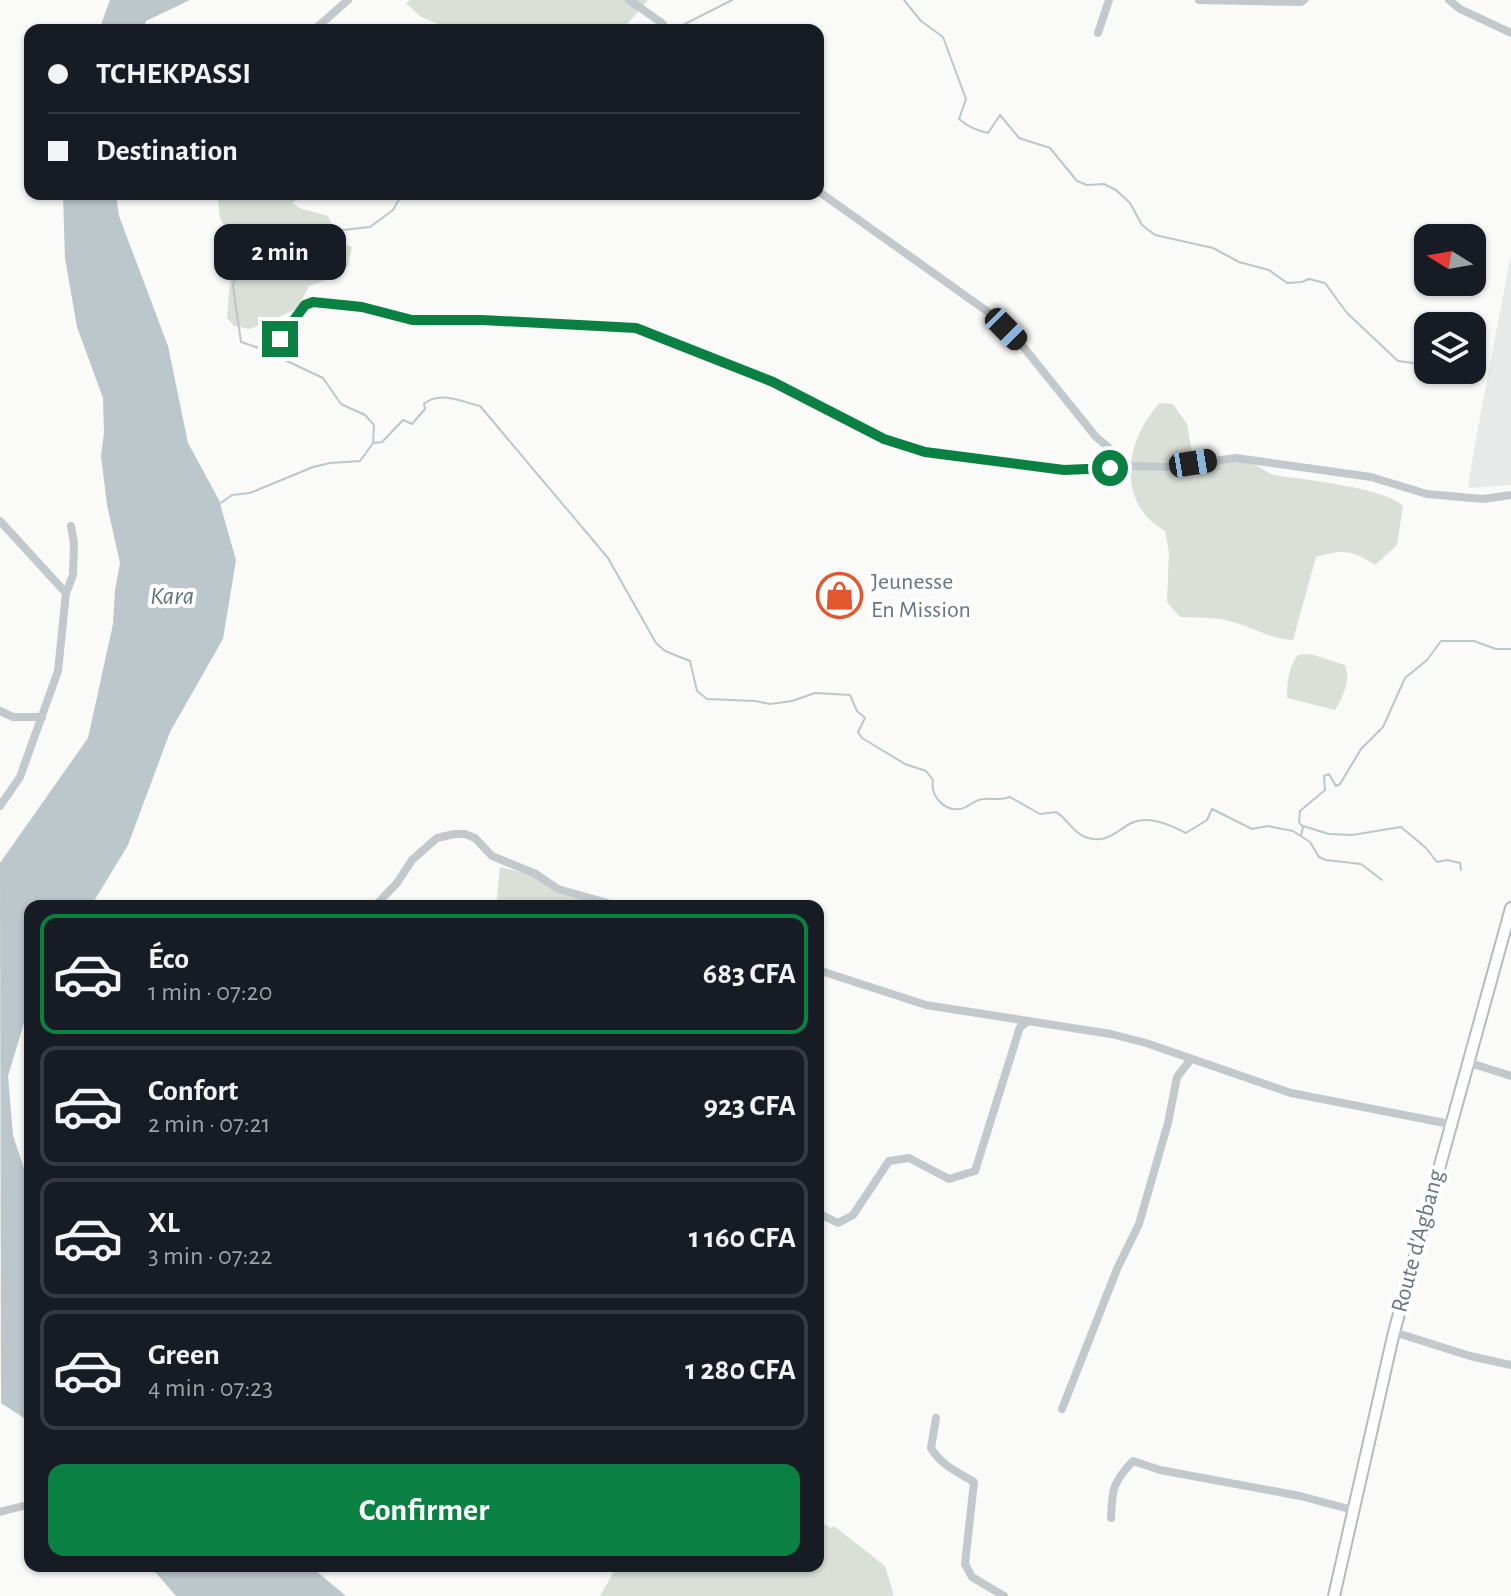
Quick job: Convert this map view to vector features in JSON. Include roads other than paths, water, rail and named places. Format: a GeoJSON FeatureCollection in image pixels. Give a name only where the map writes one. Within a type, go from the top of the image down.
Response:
{"type":"FeatureCollection","features":[{"type":"Feature","properties":{"kind":"main road","name":"Route d'Agbang"},"geometry":{"type":"LineString","coordinates":[[1334,1596],[1394,1332],[1511,908]]}},
{"type":"Feature","properties":{"kind":"street"},"geometry":{"type":"LineString","coordinates":[[321,24],[348,0]]}},
{"type":"Feature","properties":{"kind":"street"},"geometry":{"type":"LineString","coordinates":[[629,0],[660,24]]}},
{"type":"Feature","properties":{"kind":"street"},"geometry":{"type":"LineString","coordinates":[[1098,33],[1109,0]]}},
{"type":"Feature","properties":{"kind":"street"},"geometry":{"type":"LineString","coordinates":[[1199,0],[1304,0]]}},
{"type":"Feature","properties":{"kind":"street"},"geometry":{"type":"LineString","coordinates":[[1449,0],[1460,9],[1511,33]]}},
{"type":"Feature","properties":{"kind":"street"},"geometry":{"type":"LineString","coordinates":[[824,195],[991,314],[1021,344],[1096,437],[1131,466]]}},
{"type":"Feature","properties":{"kind":"street"},"geometry":{"type":"LineString","coordinates":[[266,351],[287,332],[305,305],[313,302],[362,307],[412,320],[482,320],[636,328],[773,382],[884,439],[925,452],[1064,470],[1169,467],[1236,458],[1371,477],[1427,494],[1483,499],[1511,495]]}},
{"type":"Feature","properties":{"kind":"street"},"geometry":{"type":"LineString","coordinates":[[0,521],[66,593]]}},
{"type":"Feature","properties":{"kind":"street"},"geometry":{"type":"LineString","coordinates":[[0,806],[20,777],[58,671],[66,593],[73,575],[71,526]]}},
{"type":"Feature","properties":{"kind":"street"},"geometry":{"type":"LineString","coordinates":[[0,711],[13,717],[42,717]]}},
{"type":"Feature","properties":{"kind":"street"},"geometry":{"type":"LineString","coordinates":[[381,900],[412,860],[437,838],[465,834],[475,838],[492,856],[536,874],[558,889],[597,900]]}},
{"type":"Feature","properties":{"kind":"street"},"geometry":{"type":"LineString","coordinates":[[824,972],[926,1005],[1111,1034],[1291,1093],[1450,1124]]}},
{"type":"Feature","properties":{"kind":"street"},"geometry":{"type":"LineString","coordinates":[[824,1216],[838,1223],[853,1215],[889,1161],[909,1158],[949,1179],[975,1171],[1020,1027],[1030,1020]]}},
{"type":"Feature","properties":{"kind":"street"},"geometry":{"type":"LineString","coordinates":[[1062,1409],[1117,1269],[1139,1224],[1168,1123],[1177,1077],[1191,1059]]}},
{"type":"Feature","properties":{"kind":"street"},"geometry":{"type":"LineString","coordinates":[[1467,1062],[1511,1076]]}},
{"type":"Feature","properties":{"kind":"street"},"geometry":{"type":"LineString","coordinates":[[1394,1332],[1470,1356],[1511,1365]]}},
{"type":"Feature","properties":{"kind":"street"},"geometry":{"type":"LineString","coordinates":[[936,1418],[931,1448],[937,1458],[974,1482],[965,1564],[972,1577],[1004,1596]]}},
{"type":"Feature","properties":{"kind":"street"},"geometry":{"type":"LineString","coordinates":[[1111,1518],[1112,1490],[1119,1476],[1133,1461],[1160,1470],[1300,1496],[1353,1510]]}},
{"type":"Feature","properties":{"kind":"street"},"geometry":{"type":"LineString","coordinates":[[0,1512],[24,1506]]}},
{"type":"Feature","properties":{"kind":"water"},"geometry":{"type":"Polygon","coordinates":[[[110,0],[190,0],[145,24],[101,24],[110,0]]]}},
{"type":"Feature","properties":{"kind":"water","name":"Kara"},"geometry":{"type":"Polygon","coordinates":[[[63,200],[117,200],[119,216],[168,346],[188,443],[219,500],[236,560],[223,639],[170,732],[128,845],[95,900],[24,900],[24,1023],[8,1076],[13,1135],[24,1169],[24,1418],[1,1403],[0,863],[88,738],[113,624],[120,563],[107,505],[101,456],[103,398],[77,327],[65,258],[63,200]]]}},
{"type":"Feature","properties":{"kind":"water"},"geometry":{"type":"Polygon","coordinates":[[[155,1572],[317,1572],[346,1596],[176,1596],[155,1572]]]}},
{"type":"Feature","properties":{"kind":"waterway"},"geometry":{"type":"LineString","coordinates":[[685,24],[732,0]]}},
{"type":"Feature","properties":{"kind":"waterway"},"geometry":{"type":"LineString","coordinates":[[904,0],[921,21],[943,37],[966,99],[959,119],[966,124],[988,133],[1000,115],[1019,138],[1050,148],[1077,181],[1087,185],[1104,184],[1116,190],[1130,203],[1142,225],[1155,235],[1213,248],[1239,262],[1269,270],[1287,283],[1309,279],[1325,283],[1347,313],[1398,361],[1414,363]]}},
{"type":"Feature","properties":{"kind":"waterway"},"geometry":{"type":"LineString","coordinates":[[265,350],[241,342],[233,286],[240,258],[260,239],[370,227],[393,210],[399,200]]}},
{"type":"Feature","properties":{"kind":"waterway"},"geometry":{"type":"LineString","coordinates":[[218,505],[232,495],[250,493],[313,467],[360,461],[373,443],[374,425],[365,415],[341,404],[323,378],[270,353]]}},
{"type":"Feature","properties":{"kind":"waterway"},"geometry":{"type":"LineString","coordinates":[[373,443],[382,442],[403,420],[412,424],[430,400],[444,397],[480,406],[608,558],[656,643],[665,651],[690,661],[697,691],[707,699],[770,704],[815,693],[850,695],[857,711],[865,718],[858,732],[862,738],[905,764],[926,771],[933,780],[936,797],[949,808],[960,809],[981,799],[1010,797],[1040,814],[1056,812],[1080,835],[1095,839],[1103,839],[1135,821],[1143,820],[1160,822],[1186,833],[1207,820],[1212,809],[1252,829],[1268,826],[1293,831],[1310,842],[1319,857],[1361,864],[1382,880]]}},
{"type":"Feature","properties":{"kind":"waterway"},"geometry":{"type":"LineString","coordinates":[[1301,836],[1300,811],[1325,790],[1324,776],[1329,774],[1336,786],[1340,784],[1361,749],[1383,727],[1405,678],[1427,660],[1441,641],[1474,641],[1496,649],[1511,649]]}},
{"type":"Feature","properties":{"kind":"waterway"},"geometry":{"type":"LineString","coordinates":[[1303,826],[1329,834],[1352,835],[1401,827],[1437,862],[1447,860],[1460,863],[1461,870]]}},
{"type":"Feature","properties":{"kind":"place","name":"Jeunesse En Mission"},"geometry":{"type":"Point","coordinates":[840,596]}}]}
